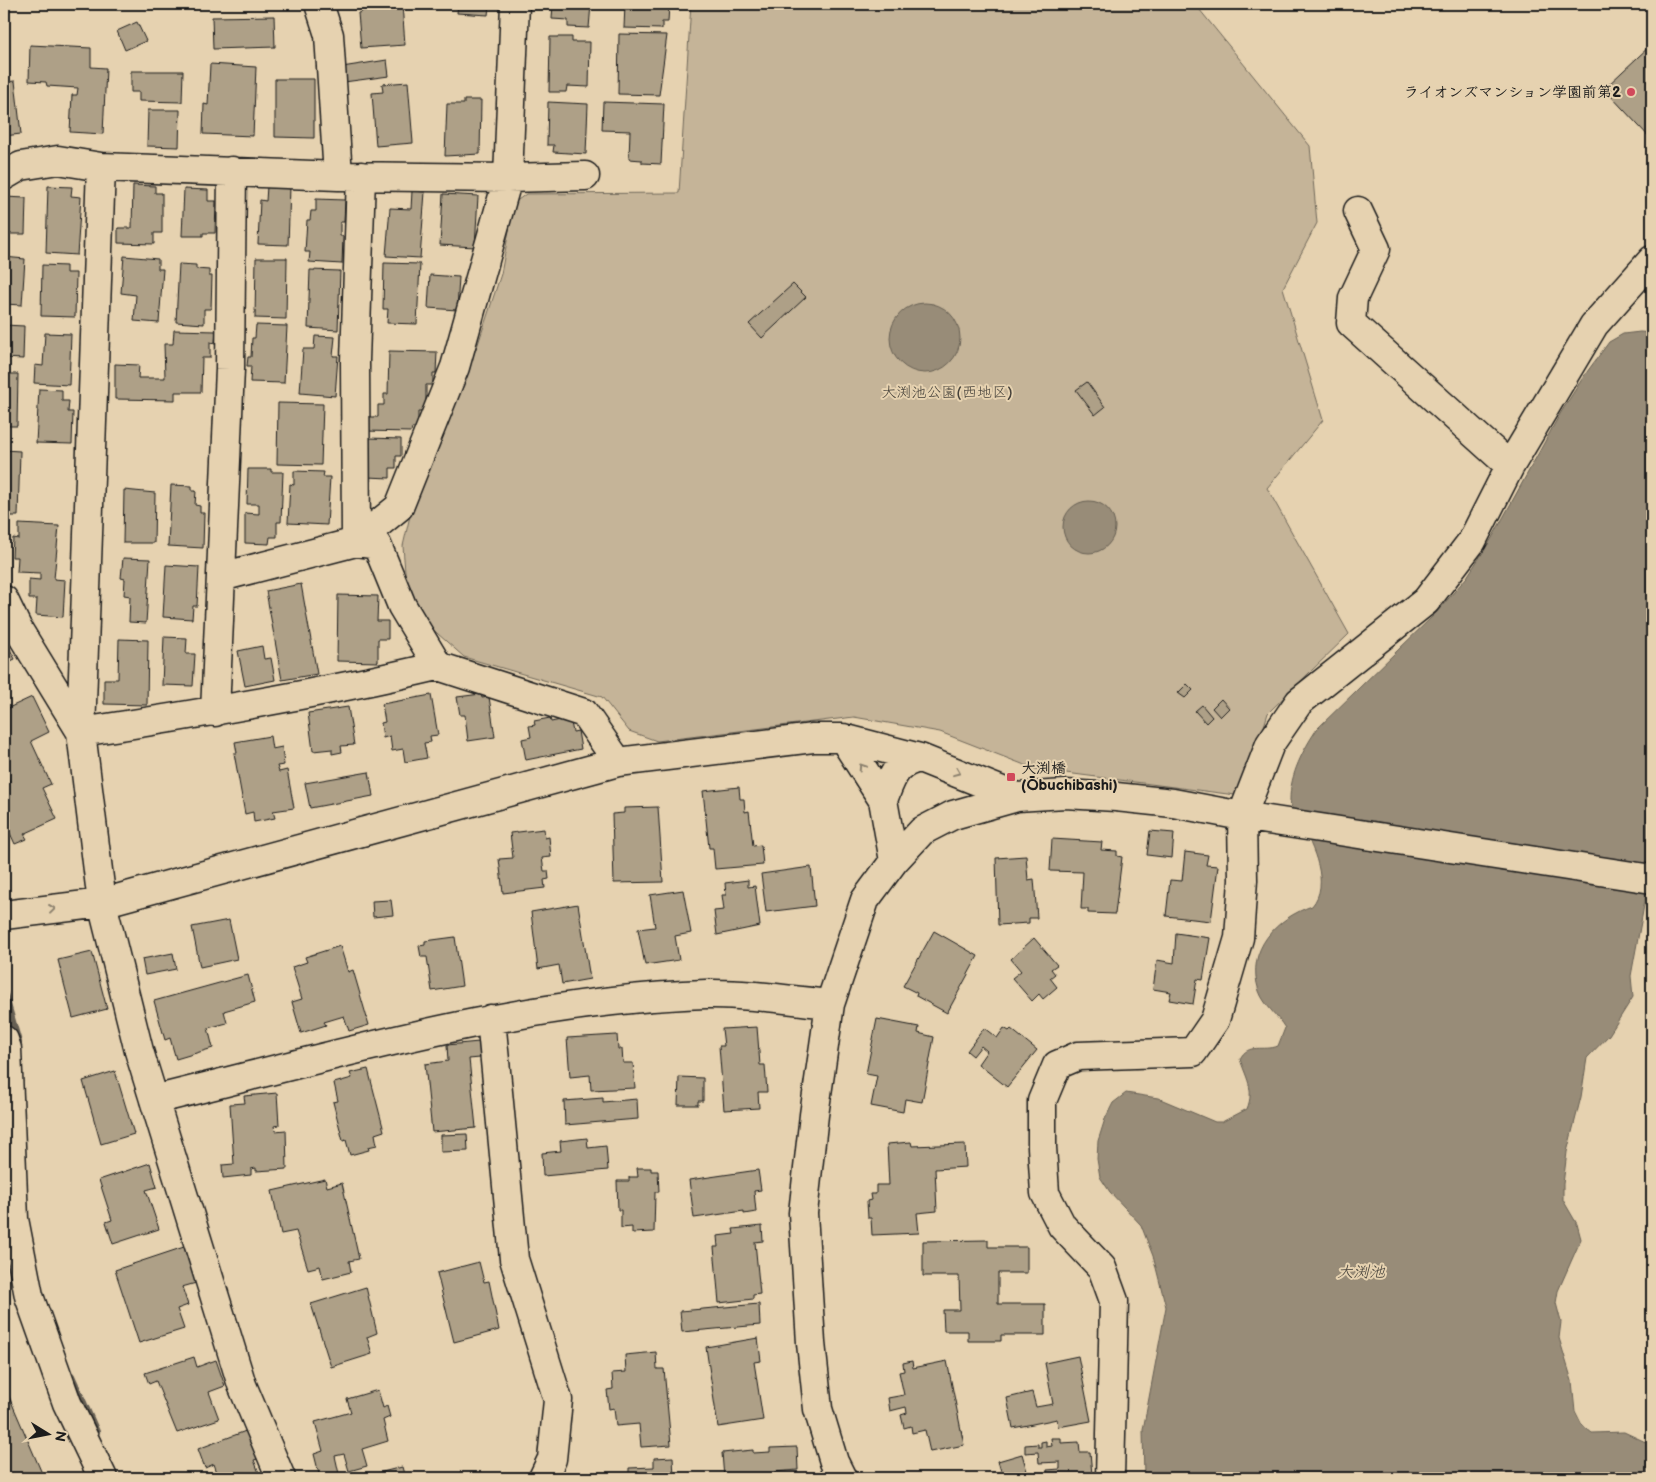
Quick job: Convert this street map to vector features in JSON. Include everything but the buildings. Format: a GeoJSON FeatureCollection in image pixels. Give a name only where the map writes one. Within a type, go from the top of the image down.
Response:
{"type":"FeatureCollection","features":[{"type":"Feature","properties":{"kind":"street"},"geometry":{"type":"LineString","coordinates":[[319,4],[329,35],[349,176],[355,361],[356,542]]}},
{"type":"Feature","properties":{"kind":"street"},"geometry":{"type":"LineString","coordinates":[[356,542],[398,507],[455,367],[508,178],[515,4]]}},
{"type":"Feature","properties":{"kind":"street"},"geometry":{"type":"LineString","coordinates":[[4,176],[21,166],[58,160],[100,166],[349,176],[508,178],[585,176]]}},
{"type":"Feature","properties":{"kind":"street"},"geometry":{"type":"LineString","coordinates":[[100,166],[81,732],[102,903],[139,1051],[242,1385],[281,1478]]}},
{"type":"Feature","properties":{"kind":"street"},"geometry":{"type":"LineString","coordinates":[[215,712],[230,369],[232,171]]}},
{"type":"Feature","properties":{"kind":"street"},"geometry":{"type":"LineString","coordinates":[[1358,212],[1376,249],[1353,298],[1351,323],[1510,466]]}},
{"type":"Feature","properties":{"kind":"street"},"geometry":{"type":"LineString","coordinates":[[1110,1478],[1114,1301],[1102,1268],[1062,1226],[1045,1193],[1042,1101],[1057,1065],[1078,1056],[1193,1052],[1215,1020],[1239,938],[1243,880],[1242,816],[1270,744],[1300,702],[1426,601],[1472,541],[1510,466],[1594,325],[1652,260]]}},
{"type":"Feature","properties":{"kind":"street"},"geometry":{"type":"LineString","coordinates":[[221,577],[356,542],[377,545],[402,606],[438,666]]}},
{"type":"Feature","properties":{"kind":"street"},"geometry":{"type":"LineString","coordinates":[[4,600],[18,629],[81,732]]}},
{"type":"Feature","properties":{"kind":"street"},"geometry":{"type":"LineString","coordinates":[[81,732],[215,712],[344,688],[438,666],[584,712],[618,762]]}},
{"type":"Feature","properties":{"kind":"street"},"geometry":{"type":"LineString","coordinates":[[4,915],[102,903],[618,762],[813,738],[843,738],[920,758],[1017,797]]}},
{"type":"Feature","properties":{"kind":"street"},"geometry":{"type":"LineString","coordinates":[[843,738],[883,800],[894,861]]}},
{"type":"Feature","properties":{"kind":"street"},"geometry":{"type":"LineString","coordinates":[[883,800],[896,769],[907,761],[920,758]]}},
{"type":"Feature","properties":{"kind":"street"},"geometry":{"type":"LineString","coordinates":[[842,1478],[834,1462],[818,1409],[811,1343],[803,1213],[814,1115],[830,1004],[865,900],[894,861],[922,831],[953,815],[1017,797],[1064,794],[1116,797],[1173,803],[1242,816],[1652,879]]}},
{"type":"Feature","properties":{"kind":"street"},"geometry":{"type":"LineString","coordinates":[[154,1100],[491,1019],[619,1000],[708,994],[830,1004]]}},
{"type":"Feature","properties":{"kind":"street"},"geometry":{"type":"LineString","coordinates":[[491,1019],[514,1259],[558,1400],[552,1459],[543,1478]]}},
{"type":"Feature","properties":{"kind":"street"},"geometry":{"type":"LineString","coordinates":[[4,1040],[7,1050],[11,1113],[14,1219],[29,1296],[66,1402],[103,1478]]}},
{"type":"Feature","properties":{"kind":"green space","name":"大渕池公園(西地区)"},"geometry":{"type":"Polygon","coordinates":[[[691,4],[1195,4],[1310,146],[1317,223],[1283,288],[1323,420],[1267,488],[1349,634],[1268,713],[1243,796],[1035,769],[940,732],[854,717],[657,741],[629,731],[602,697],[464,657],[429,626],[406,584],[403,546],[416,490],[478,344],[501,274],[514,203],[526,194],[679,193],[691,4]]]}},
{"type":"Feature","properties":{"kind":"water"},"geometry":{"type":"Polygon","coordinates":[[[925,303],[938,306],[950,313],[957,325],[960,338],[957,351],[950,363],[938,370],[925,373],[912,370],[900,363],[893,351],[890,338],[893,325],[900,313],[912,306],[925,303]]]}},
{"type":"Feature","properties":{"kind":"water","name":"大渕池"},"geometry":{"type":"Polygon","coordinates":[[[1652,333],[1652,862],[1631,976],[1633,997],[1609,1035],[1587,1058],[1581,1097],[1567,1152],[1563,1184],[1563,1200],[1577,1224],[1581,1239],[1558,1291],[1556,1303],[1561,1322],[1559,1338],[1572,1381],[1575,1411],[1582,1425],[1592,1433],[1624,1432],[1652,1445],[1652,1478],[1144,1478],[1143,1430],[1166,1307],[1153,1256],[1141,1225],[1110,1192],[1100,1177],[1097,1159],[1098,1141],[1105,1119],[1113,1103],[1126,1093],[1158,1098],[1215,1122],[1222,1122],[1247,1109],[1250,1089],[1240,1059],[1243,1054],[1252,1049],[1278,1046],[1285,1028],[1264,1001],[1259,991],[1256,962],[1260,949],[1276,927],[1299,911],[1312,906],[1320,887],[1320,876],[1315,854],[1290,803],[1292,781],[1302,754],[1317,729],[1436,613],[1467,577],[1492,538],[1560,414],[1584,376],[1609,342],[1623,334],[1652,333]]]}},
{"type":"Feature","properties":{"kind":"water"},"geometry":{"type":"Polygon","coordinates":[[[1089,501],[1103,505],[1111,513],[1115,527],[1111,541],[1103,549],[1089,553],[1075,549],[1067,541],[1063,527],[1067,513],[1075,505],[1089,501]]]}},
{"type":"Feature","properties":{"kind":"waterway"},"geometry":{"type":"LineString","coordinates":[[4,994],[18,1042]]}},
{"type":"Feature","properties":{"kind":"waterway"},"geometry":{"type":"LineString","coordinates":[[71,1376],[96,1432]]}},
{"type":"Feature","properties":{"kind":"place","name":"ライオンズマンション学園前第2"},"geometry":{"type":"Point","coordinates":[1631,92]}},
{"type":"Feature","properties":{"kind":"place","name":"大渕橋 (Ōbuchibashi)"},"geometry":{"type":"Point","coordinates":[1011,777]}}]}
